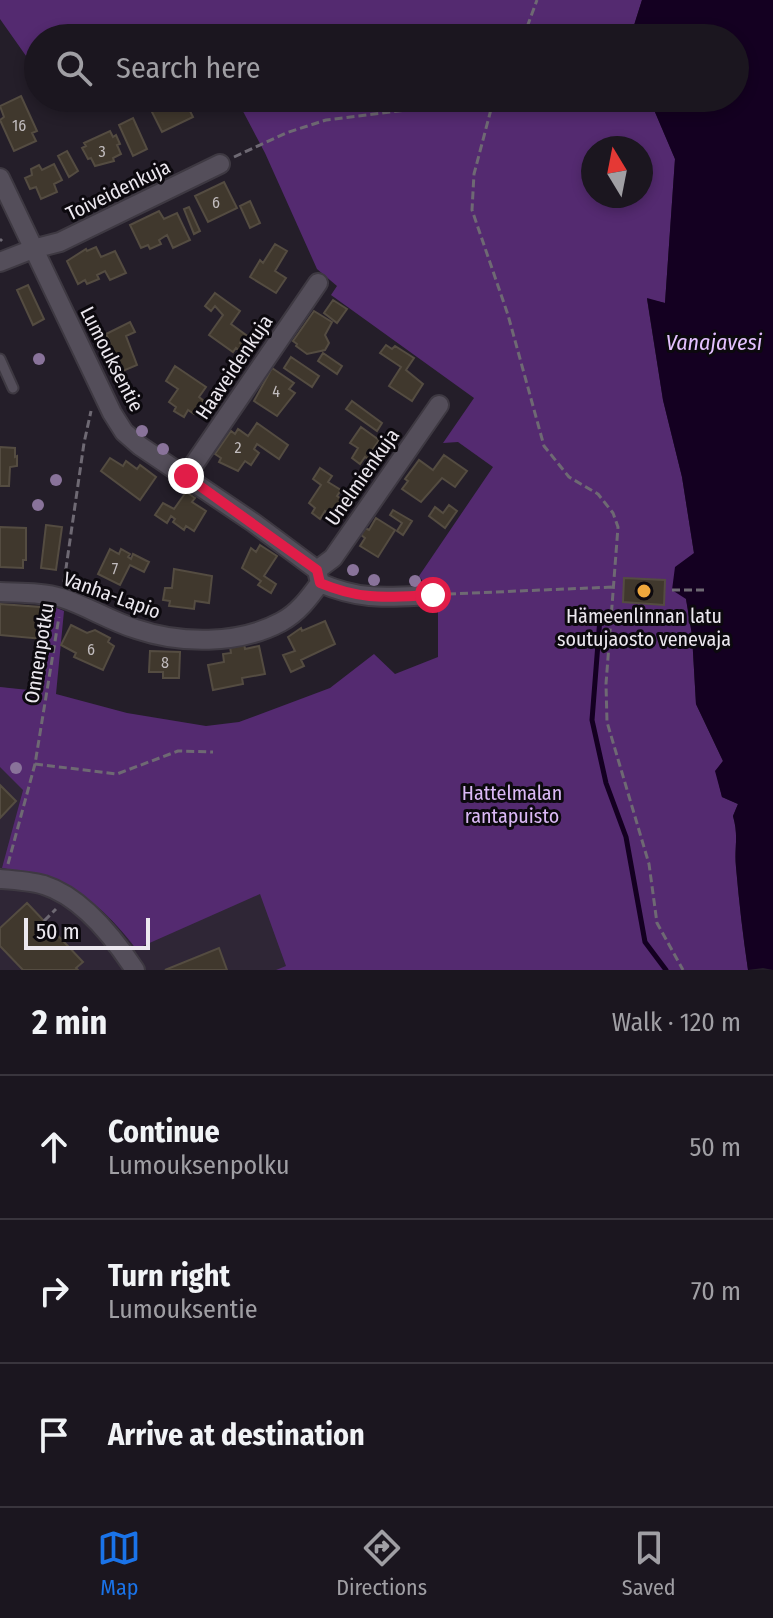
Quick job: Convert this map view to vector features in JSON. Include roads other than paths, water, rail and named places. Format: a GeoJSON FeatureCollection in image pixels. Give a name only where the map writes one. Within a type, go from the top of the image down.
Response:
{"type":"FeatureCollection","features":[{"type":"Feature","properties":{"kind":"street","name":"Toiveidenkuja"},"geometry":{"type":"LineString","coordinates":[[0,262],[60,242],[220,164]]}},
{"type":"Feature","properties":{"kind":"street","name":"Lumouksentie"},"geometry":{"type":"LineString","coordinates":[[0,178],[112,413],[124,432],[345,593],[373,601],[433,595]]}},
{"type":"Feature","properties":{"kind":"street","name":"Haaveidenkuja"},"geometry":{"type":"LineString","coordinates":[[186,476],[318,283]]}},
{"type":"Feature","properties":{"kind":"street","name":"Unelmienkuja"},"geometry":{"type":"LineString","coordinates":[[318,576],[439,405]]}},
{"type":"Feature","properties":{"kind":"street","name":"Vanha-Lapio"},"geometry":{"type":"LineString","coordinates":[[0,592],[67,589],[132,628],[161,637],[187,640],[253,632],[281,622],[298,610],[318,576]]}},
{"type":"Feature","properties":{"kind":"street"},"geometry":{"type":"LineString","coordinates":[[2,879],[44,885],[67,898],[107,934],[135,970]]}},
{"type":"Feature","properties":{"kind":"lane"},"geometry":{"type":"LineString","coordinates":[[0,359],[13,388]]}},
{"type":"Feature","properties":{"kind":"water","name":"Vanajavesi"},"geometry":{"type":"Polygon","coordinates":[[[642,0],[773,0],[773,970],[748,970],[733,816],[738,804],[722,797],[715,771],[723,761],[696,704],[692,635],[686,599],[672,590],[675,567],[694,553],[682,477],[663,400],[647,298],[665,303],[675,159],[655,112],[749,112],[749,24],[634,24],[642,0]]]}},
{"type":"Feature","properties":{"kind":"waterway"},"geometry":{"type":"LineString","coordinates":[[600,618],[592,720],[606,783],[626,837],[645,942],[666,970]]}},
{"type":"Feature","properties":{"kind":"place","name":"Hämeenlinnan latu soutujaosto venevaja"},"geometry":{"type":"Point","coordinates":[644,591]}},
{"type":"Feature","properties":{"kind":"park label","name":"Hattelmalan rantapuisto"},"geometry":{"type":"Point","coordinates":[512,804]}}]}
